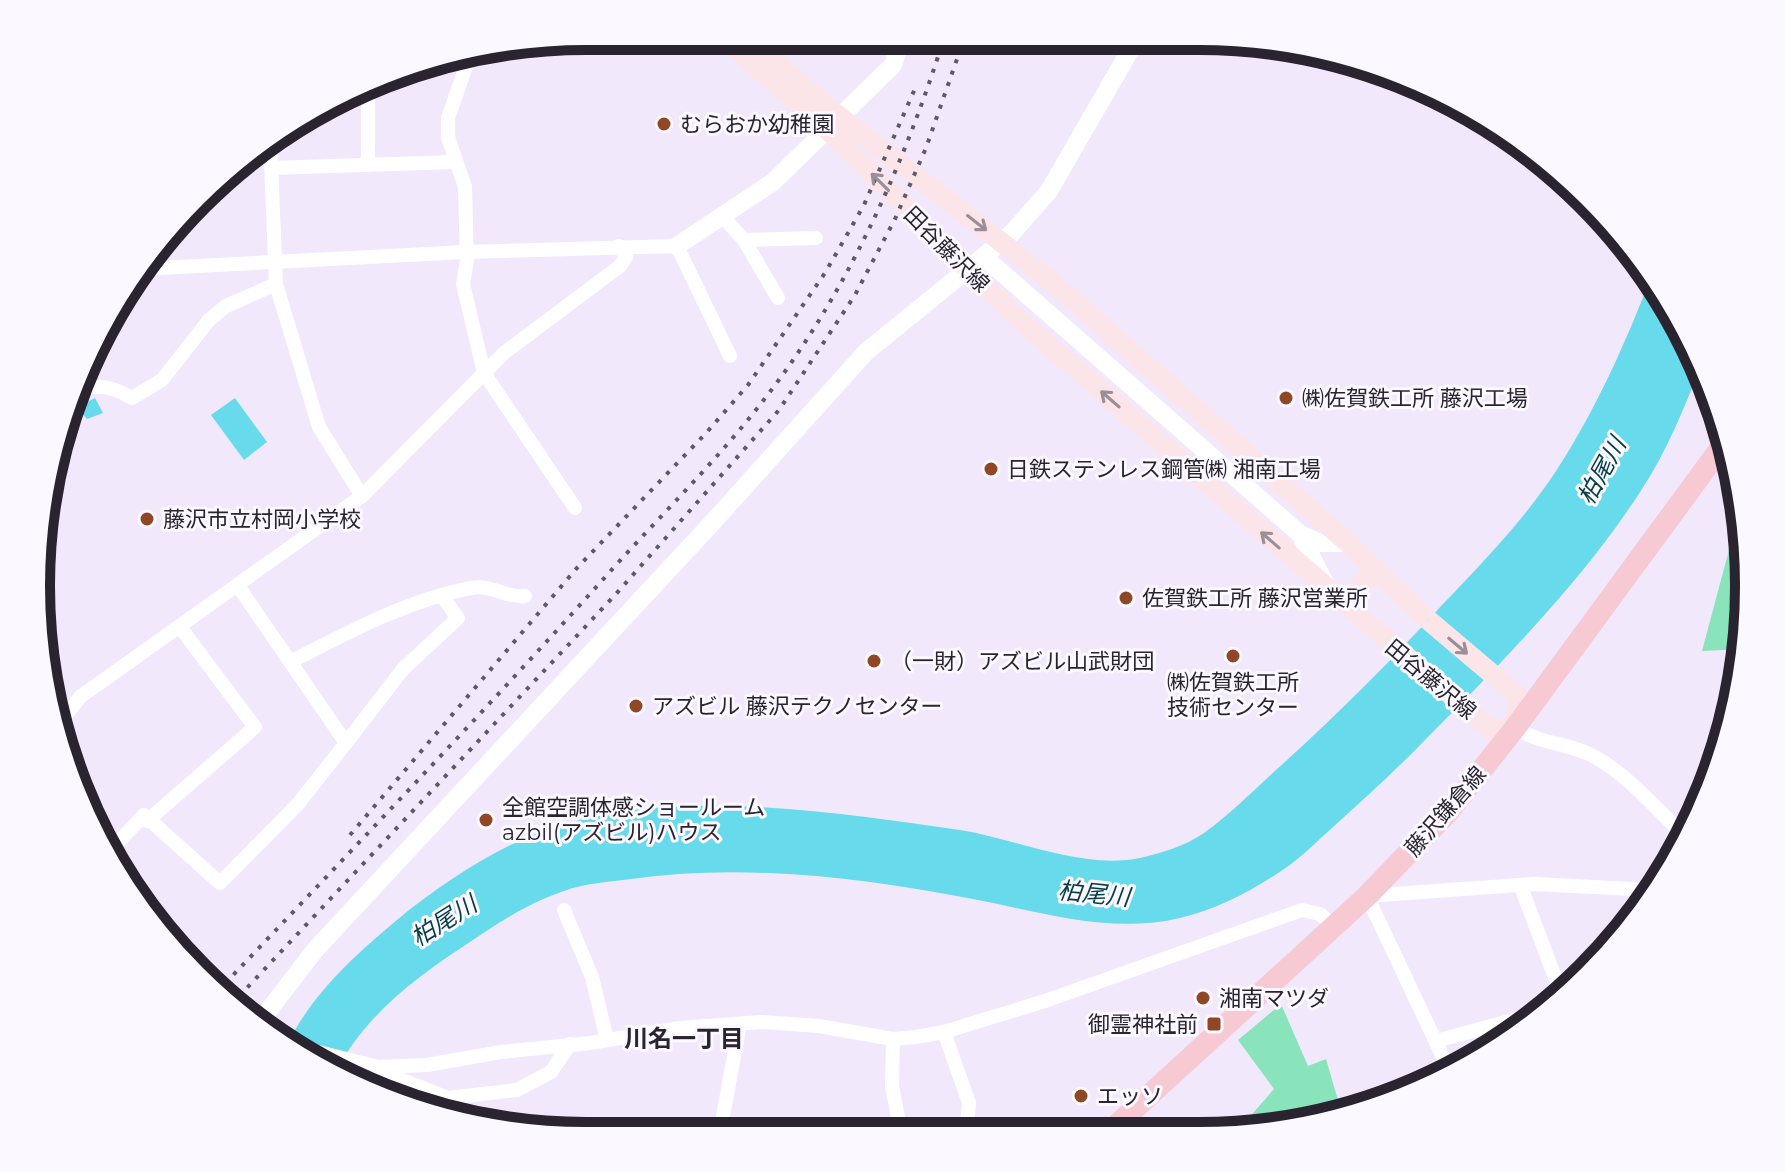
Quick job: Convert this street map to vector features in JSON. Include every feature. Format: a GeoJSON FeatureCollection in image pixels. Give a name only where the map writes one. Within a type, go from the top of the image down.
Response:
{"type":"FeatureCollection","features":[{"type":"Feature","properties":{"kind":"main road","name":"田谷藤沢線"},"geometry":{"type":"LineString","coordinates":[[737,50],[833,135],[1016,317],[1390,645],[1490,729],[1515,728],[1518,696],[1420,613],[1348,543],[1050,280],[838,115],[762,50]]}},
{"type":"Feature","properties":{"kind":"main road","name":"藤沢鎌倉線"},"geometry":{"type":"LineString","coordinates":[[1120,1122],[1367,896],[1448,812],[1515,728],[1718,452]]}},
{"type":"Feature","properties":{"kind":"main road"},"geometry":{"type":"LineString","coordinates":[[1345,605],[1376,569]]}},
{"type":"Feature","properties":{"kind":"street"},"geometry":{"type":"LineString","coordinates":[[155,268],[466,252],[677,246],[773,182],[893,65],[897,50]]}},
{"type":"Feature","properties":{"kind":"street"},"geometry":{"type":"LineString","coordinates":[[265,1015],[315,950],[712,523],[866,352],[1022,223],[1049,191],[1130,50]]}},
{"type":"Feature","properties":{"kind":"street"},"geometry":{"type":"LineString","coordinates":[[467,63],[448,118],[448,137],[465,187],[463,284],[484,373],[575,508]]}},
{"type":"Feature","properties":{"kind":"street"},"geometry":{"type":"LineString","coordinates":[[368,97],[368,165]]}},
{"type":"Feature","properties":{"kind":"street"},"geometry":{"type":"LineString","coordinates":[[271,153],[276,284],[319,427],[362,496]]}},
{"type":"Feature","properties":{"kind":"street"},"geometry":{"type":"LineString","coordinates":[[271,168],[455,162]]}},
{"type":"Feature","properties":{"kind":"street"},"geometry":{"type":"LineString","coordinates":[[723,217],[744,240],[778,298]]}},
{"type":"Feature","properties":{"kind":"street"},"geometry":{"type":"LineString","coordinates":[[744,240],[816,238]]}},
{"type":"Feature","properties":{"kind":"street"},"geometry":{"type":"LineString","coordinates":[[66,715],[80,697],[362,496],[504,353],[620,266],[626,257],[619,246]]}},
{"type":"Feature","properties":{"kind":"street"},"geometry":{"type":"LineString","coordinates":[[677,246],[730,356]]}},
{"type":"Feature","properties":{"kind":"street"},"geometry":{"type":"LineString","coordinates":[[984,257],[1300,534],[1320,543],[1348,543]]}},
{"type":"Feature","properties":{"kind":"street"},"geometry":{"type":"LineString","coordinates":[[89,386],[111,386],[132,398],[162,380],[209,320],[226,306],[276,284]]}},
{"type":"Feature","properties":{"kind":"street"},"geometry":{"type":"LineString","coordinates":[[1300,534],[1329,591]]}},
{"type":"Feature","properties":{"kind":"street"},"geometry":{"type":"LineString","coordinates":[[238,586],[346,743]]}},
{"type":"Feature","properties":{"kind":"street"},"geometry":{"type":"LineString","coordinates":[[292,661],[396,611],[442,596],[481,587],[508,596],[525,596]]}},
{"type":"Feature","properties":{"kind":"street"},"geometry":{"type":"LineString","coordinates":[[117,844],[144,815],[147,821],[220,883],[298,804],[403,669],[458,618],[442,596]]}},
{"type":"Feature","properties":{"kind":"street"},"geometry":{"type":"LineString","coordinates":[[147,821],[255,727],[180,627]]}},
{"type":"Feature","properties":{"kind":"street"},"geometry":{"type":"LineString","coordinates":[[1515,728],[1537,740],[1597,758],[1677,828]]}},
{"type":"Feature","properties":{"kind":"street"},"geometry":{"type":"LineString","coordinates":[[1445,1062],[1367,896],[1534,884],[1641,889]]}},
{"type":"Feature","properties":{"kind":"street"},"geometry":{"type":"LineString","coordinates":[[1521,887],[1557,984]]}},
{"type":"Feature","properties":{"kind":"street"},"geometry":{"type":"LineString","coordinates":[[564,910],[592,977],[607,1040]]}},
{"type":"Feature","properties":{"kind":"street"},"geometry":{"type":"LineString","coordinates":[[379,1069],[427,1065],[680,1028],[740,1024],[785,1022],[893,1039],[944,1032],[1045,1001],[1302,910],[1320,914],[1334,927]]}},
{"type":"Feature","properties":{"kind":"street"},"geometry":{"type":"LineString","coordinates":[[1436,1041],[1513,1020]]}},
{"type":"Feature","properties":{"kind":"street"},"geometry":{"type":"LineString","coordinates":[[722,1122],[740,1024]]}},
{"type":"Feature","properties":{"kind":"street"},"geometry":{"type":"LineString","coordinates":[[944,1032],[969,1103],[967,1122]]}},
{"type":"Feature","properties":{"kind":"street"},"geometry":{"type":"LineString","coordinates":[[893,1039],[892,1086],[899,1122]]}},
{"type":"Feature","properties":{"kind":"street"},"geometry":{"type":"LineString","coordinates":[[448,1098],[517,1090],[551,1072],[570,1044]]}},
{"type":"Feature","properties":{"kind":"street"},"geometry":{"type":"LineString","coordinates":[[323,1053],[362,1062],[448,1098],[458,1107]]}},
{"type":"Feature","properties":{"kind":"street"},"geometry":{"type":"LineString","coordinates":[[358,1071],[362,1062]]}},
{"type":"Feature","properties":{"kind":"street"},"geometry":{"type":"LineString","coordinates":[[379,1069],[384,1082]]}},
{"type":"Feature","properties":{"kind":"green space"},"geometry":{"type":"Polygon","coordinates":[[[1734,549],[1735,586],[1731,650],[1702,651],[1729,550],[1734,549]]]}},
{"type":"Feature","properties":{"kind":"green space"},"geometry":{"type":"Polygon","coordinates":[[[1281,1004],[1308,1066],[1326,1059],[1339,1104],[1248,1119],[1274,1089],[1238,1040],[1281,1004]]]}},
{"type":"Feature","properties":{"kind":"water","name":"柏尾川"},"geometry":{"type":"Polygon","coordinates":[[[1646,289],[1680,349],[1694,382],[1651,475],[1619,523],[1568,588],[1512,651],[1391,774],[1287,867],[1249,890],[1222,904],[1180,918],[1129,924],[1078,920],[935,892],[805,875],[718,872],[597,883],[564,891],[526,908],[429,970],[375,1017],[341,1063],[293,1035],[336,976],[413,907],[468,869],[507,847],[546,830],[594,817],[645,809],[698,806],[805,810],[960,830],[1073,857],[1118,861],[1140,858],[1197,838],[1232,810],[1341,709],[1517,524],[1544,489],[1583,426],[1646,289]]]}},
{"type":"Feature","properties":{"kind":"water"},"geometry":{"type":"Polygon","coordinates":[[[95,398],[103,413],[87,419],[80,410],[82,405],[95,398]]]}},
{"type":"Feature","properties":{"kind":"water"},"geometry":{"type":"Polygon","coordinates":[[[235,398],[267,442],[244,460],[211,415],[235,398]]]}},
{"type":"Feature","properties":{"kind":"railway"},"geometry":{"type":"LineString","coordinates":[[226,983],[518,673],[712,462],[766,397],[823,314],[871,225],[911,133],[940,50]]}},
{"type":"Feature","properties":{"kind":"railway"},"geometry":{"type":"LineString","coordinates":[[240,995],[616,594],[779,410],[855,295],[895,219],[926,148],[960,50]]}},
{"type":"Feature","properties":{"kind":"railway"},"geometry":{"type":"LineString","coordinates":[[350,835],[576,569],[748,385],[825,273],[864,205],[917,84]]}},
{"type":"Feature","properties":{"kind":"place","name":"むらおか幼稚園"},"geometry":{"type":"Point","coordinates":[664,124]}},
{"type":"Feature","properties":{"kind":"place","name":"㈱佐賀鉄工所 藤沢工場"},"geometry":{"type":"Point","coordinates":[1286,398]}},
{"type":"Feature","properties":{"kind":"place","name":"日鉄ステンレス鋼管㈱ 湘南工場"},"geometry":{"type":"Point","coordinates":[991,469]}},
{"type":"Feature","properties":{"kind":"place","name":"藤沢市立村岡小学校"},"geometry":{"type":"Point","coordinates":[147,519]}},
{"type":"Feature","properties":{"kind":"place","name":"佐賀鉄工所 藤沢営業所"},"geometry":{"type":"Point","coordinates":[1126,598]}},
{"type":"Feature","properties":{"kind":"place","name":"㈱佐賀鉄工所 技術センター"},"geometry":{"type":"Point","coordinates":[1233,656]}},
{"type":"Feature","properties":{"kind":"place","name":"（一財）アズビル山武財団"},"geometry":{"type":"Point","coordinates":[874,661]}},
{"type":"Feature","properties":{"kind":"place","name":"アズビル 藤沢テクノセンター"},"geometry":{"type":"Point","coordinates":[636,706]}},
{"type":"Feature","properties":{"kind":"place","name":"全館空調体感ショールーム azbil(アズビル)ハウス"},"geometry":{"type":"Point","coordinates":[486,820]}},
{"type":"Feature","properties":{"kind":"place","name":"湘南マツダ"},"geometry":{"type":"Point","coordinates":[1203,998]}},
{"type":"Feature","properties":{"kind":"place","name":"御霊神社前"},"geometry":{"type":"Point","coordinates":[1214,1024]}},
{"type":"Feature","properties":{"kind":"place","name":"エッソ"},"geometry":{"type":"Point","coordinates":[1081,1096]}},
{"type":"Feature","properties":{"kind":"district","name":"川名一丁目"},"geometry":{"type":"Point","coordinates":[684,1039]}}]}
